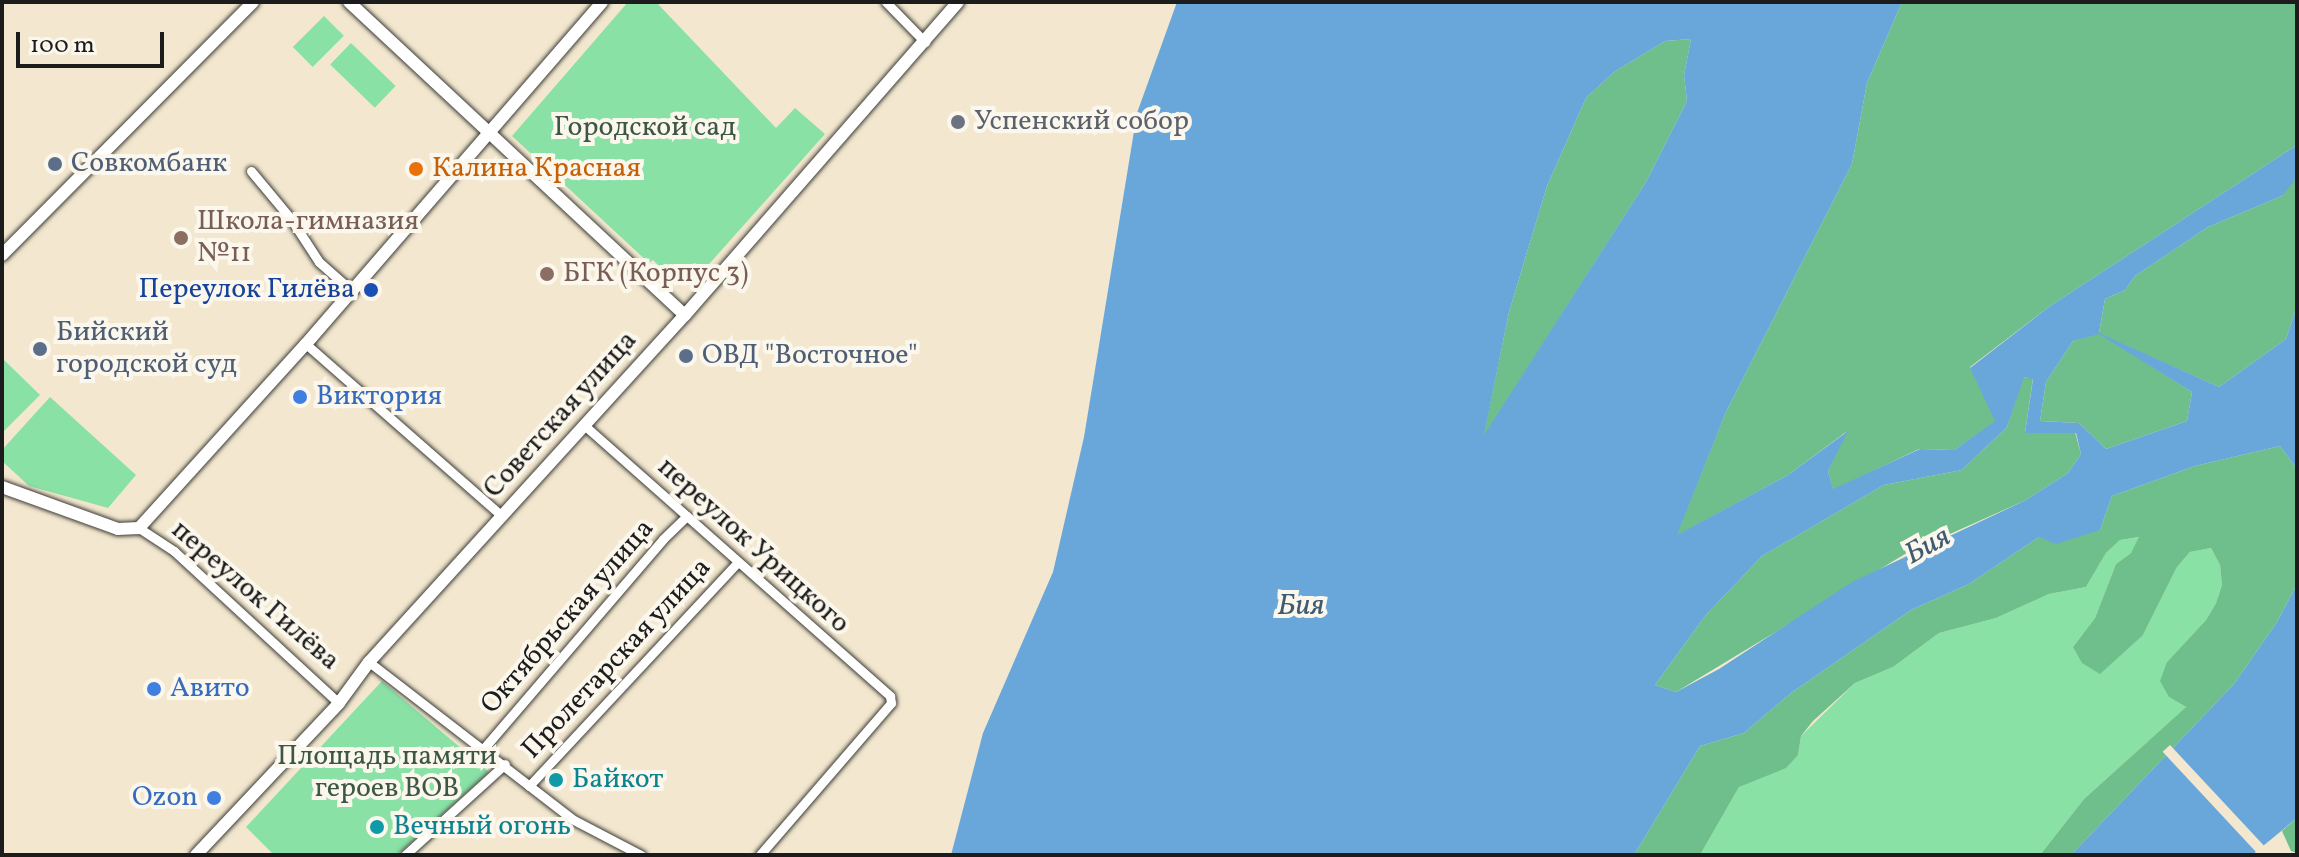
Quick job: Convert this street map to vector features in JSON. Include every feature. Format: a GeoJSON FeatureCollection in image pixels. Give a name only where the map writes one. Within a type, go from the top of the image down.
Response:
{"type":"FeatureCollection","features":[{"type":"Feature","properties":{"kind":"street"},"geometry":{"type":"LineString","coordinates":[[2,255],[253,2]]}},
{"type":"Feature","properties":{"kind":"street"},"geometry":{"type":"LineString","coordinates":[[349,2],[685,315]]}},
{"type":"Feature","properties":{"kind":"street"},"geometry":{"type":"LineString","coordinates":[[139,528],[306,344],[602,2]]}},
{"type":"Feature","properties":{"kind":"street"},"geometry":{"type":"LineString","coordinates":[[886,2],[925,42]]}},
{"type":"Feature","properties":{"kind":"street","name":"Советская улица"},"geometry":{"type":"LineString","coordinates":[[196,855],[339,703],[369,662],[685,315],[958,2]]}},
{"type":"Feature","properties":{"kind":"street"},"geometry":{"type":"LineString","coordinates":[[251,171],[291,219],[319,262],[352,291]]}},
{"type":"Feature","properties":{"kind":"street"},"geometry":{"type":"LineString","coordinates":[[306,344],[502,516]]}},
{"type":"Feature","properties":{"kind":"street","name":"переулок Урицкого"},"geometry":{"type":"LineString","coordinates":[[584,425],[891,700],[760,855]]}},
{"type":"Feature","properties":{"kind":"street","name":"переулок Гилёва"},"geometry":{"type":"LineString","coordinates":[[2,487],[118,529],[139,528],[174,551],[339,703]]}},
{"type":"Feature","properties":{"kind":"street","name":"Октябрьская улица"},"geometry":{"type":"LineString","coordinates":[[484,748],[663,539],[687,516]]}},
{"type":"Feature","properties":{"kind":"street","name":"Пролетарская улица"},"geometry":{"type":"LineString","coordinates":[[529,786],[738,562]]}},
{"type":"Feature","properties":{"kind":"street"},"geometry":{"type":"LineString","coordinates":[[369,662],[581,824],[641,855]]}},
{"type":"Feature","properties":{"kind":"street"},"geometry":{"type":"LineString","coordinates":[[405,855],[505,764]]}},
{"type":"Feature","properties":{"kind":"green space","name":"Городской сад"},"geometry":{"type":"Polygon","coordinates":[[[628,2],[656,2],[776,128],[795,108],[825,134],[694,281],[666,273],[653,260],[649,263],[512,136],[628,2]]]}},
{"type":"Feature","properties":{"kind":"green space"},"geometry":{"type":"Polygon","coordinates":[[[1902,2],[2297,2],[2297,145],[2050,306],[1970,367],[1996,421],[1954,450],[1919,449],[1833,490],[1828,471],[1846,432],[1788,475],[1676,536],[1726,412],[1852,164],[1867,83],[1902,2]]]}},
{"type":"Feature","properties":{"kind":"green space"},"geometry":{"type":"Polygon","coordinates":[[[324,16],[344,36],[313,67],[293,47],[324,16]]]}},
{"type":"Feature","properties":{"kind":"green space"},"geometry":{"type":"Polygon","coordinates":[[[1691,39],[1684,75],[1687,101],[1646,182],[1483,438],[1509,312],[1547,186],[1586,98],[1614,72],[1665,41],[1691,39]]]}},
{"type":"Feature","properties":{"kind":"green space"},"geometry":{"type":"Polygon","coordinates":[[[351,43],[396,86],[375,108],[330,65],[351,43]]]}},
{"type":"Feature","properties":{"kind":"green space"},"geometry":{"type":"Polygon","coordinates":[[[2297,177],[2297,306],[2286,339],[2219,387],[2106,337],[2192,392],[2187,421],[2106,449],[2079,423],[2040,421],[2046,382],[2073,341],[2099,333],[2105,299],[2125,290],[2135,276],[2208,227],[2282,196],[2297,177]]]}},
{"type":"Feature","properties":{"kind":"green space"},"geometry":{"type":"Polygon","coordinates":[[[2,358],[40,395],[2,433],[2,358]]]}},
{"type":"Feature","properties":{"kind":"green space"},"geometry":{"type":"Polygon","coordinates":[[[2023,377],[2033,378],[2025,433],[2075,432],[2081,454],[2068,473],[2024,501],[1905,554],[1676,692],[1655,685],[1705,616],[1762,556],[1884,485],[1962,470],[2007,427],[2023,377]]]}},
{"type":"Feature","properties":{"kind":"green space"},"geometry":{"type":"Polygon","coordinates":[[[50,397],[136,475],[108,508],[29,486],[2,461],[2,450],[50,397]]]}},
{"type":"Feature","properties":{"kind":"green space"},"geometry":{"type":"Polygon","coordinates":[[[2280,446],[2297,469],[2297,584],[2277,622],[2234,684],[2071,855],[2040,855],[2084,799],[2186,707],[2169,697],[2160,681],[2167,662],[2206,620],[2216,603],[2222,585],[2220,565],[2211,548],[2190,552],[2177,567],[2143,635],[2100,674],[2082,663],[2073,647],[2095,618],[2116,564],[2131,553],[2139,537],[2120,540],[2106,553],[2086,587],[2049,594],[1996,618],[1939,633],[1893,667],[1855,683],[1813,721],[1801,736],[1798,755],[1786,768],[1739,787],[1700,855],[1634,855],[1700,746],[1744,733],[1791,693],[1911,610],[1969,584],[2039,537],[2100,530],[2112,496],[2195,466],[2280,446]]]}},
{"type":"Feature","properties":{"kind":"green space"},"geometry":{"type":"Polygon","coordinates":[[[2140,537],[2131,553],[2116,564],[2095,618],[2073,647],[2143,635],[2177,567],[2190,552],[2211,548],[2220,565],[2222,585],[2216,603],[2206,620],[2167,662],[2169,697],[2186,707],[2084,799],[2040,855],[1700,855],[1739,787],[1798,755],[1801,736],[1855,683],[1893,667],[1939,633],[1996,618],[2049,594],[2086,587],[2106,553],[2120,540],[2140,537]]]}},
{"type":"Feature","properties":{"kind":"green space","name":"Площадь памяти героев ВОВ"},"geometry":{"type":"Polygon","coordinates":[[[382,681],[489,772],[397,855],[274,855],[246,827],[382,681]]]}},
{"type":"Feature","properties":{"kind":"green space"},"geometry":{"type":"Polygon","coordinates":[[[2297,818],[2297,853],[2291,851],[2282,831],[2297,818]]]}},
{"type":"Feature","properties":{"kind":"water","name":"Бия"},"geometry":{"type":"Polygon","coordinates":[[[1177,2],[1902,2],[1867,83],[1852,164],[1726,412],[1677,535],[1788,475],[1848,431],[1828,471],[1833,489],[1920,449],[1954,450],[1995,421],[1970,368],[2050,306],[2297,145],[2297,177],[2282,196],[2208,227],[2135,276],[2125,290],[2105,299],[2099,333],[2219,387],[2286,339],[2297,306],[2297,469],[2280,446],[2195,466],[2112,496],[2100,530],[2056,544],[2039,537],[1969,584],[1911,610],[1791,693],[1744,733],[1700,746],[1634,855],[951,855],[983,733],[1053,572],[1084,437],[1137,113],[1177,2]],[[1691,39],[1665,41],[1614,72],[1586,98],[1547,186],[1509,312],[1484,435],[1646,182],[1687,101],[1684,75],[1691,39]],[[2099,334],[2073,341],[2046,382],[2040,421],[2079,423],[2106,449],[2187,421],[2192,392],[2099,334]],[[2024,377],[2007,427],[1962,470],[1884,485],[1762,556],[1705,616],[1655,685],[1676,692],[1719,669],[1852,582],[2024,501],[2068,473],[2081,454],[2076,433],[2025,433],[2033,379],[2024,377]]]}},
{"type":"Feature","properties":{"kind":"water"},"geometry":{"type":"Polygon","coordinates":[[[2297,584],[2297,818],[2252,855],[2071,855],[2234,684],[2277,622],[2297,584]]]}},
{"type":"Feature","properties":{"kind":"pier"},"geometry":{"type":"Polygon","coordinates":[[[2170,745],[2267,849],[2259,855],[2163,752],[2170,745]]]}},
{"type":"Feature","properties":{"kind":"place","name":"Успенский собор"},"geometry":{"type":"Point","coordinates":[958,122]}},
{"type":"Feature","properties":{"kind":"place","name":"Совкомбанк"},"geometry":{"type":"Point","coordinates":[55,164]}},
{"type":"Feature","properties":{"kind":"place","name":"Калина Красная"},"geometry":{"type":"Point","coordinates":[416,169]}},
{"type":"Feature","properties":{"kind":"place","name":"Школа-гимназия №11"},"geometry":{"type":"Point","coordinates":[181,238]}},
{"type":"Feature","properties":{"kind":"place","name":"БГК (Корпус 3)"},"geometry":{"type":"Point","coordinates":[547,274]}},
{"type":"Feature","properties":{"kind":"place","name":"Переулок Гилёва"},"geometry":{"type":"Point","coordinates":[371,290]}},
{"type":"Feature","properties":{"kind":"place","name":"Бийский городской суд"},"geometry":{"type":"Point","coordinates":[40,349]}},
{"type":"Feature","properties":{"kind":"place","name":"ОВД \"Восточное\""},"geometry":{"type":"Point","coordinates":[686,356]}},
{"type":"Feature","properties":{"kind":"place","name":"Виктория"},"geometry":{"type":"Point","coordinates":[300,397]}},
{"type":"Feature","properties":{"kind":"place","name":"Авито"},"geometry":{"type":"Point","coordinates":[154,689]}},
{"type":"Feature","properties":{"kind":"place","name":"Байкот"},"geometry":{"type":"Point","coordinates":[556,780]}},
{"type":"Feature","properties":{"kind":"place","name":"Ozon"},"geometry":{"type":"Point","coordinates":[214,798]}},
{"type":"Feature","properties":{"kind":"place","name":"Вечный огонь"},"geometry":{"type":"Point","coordinates":[377,827]}}]}
